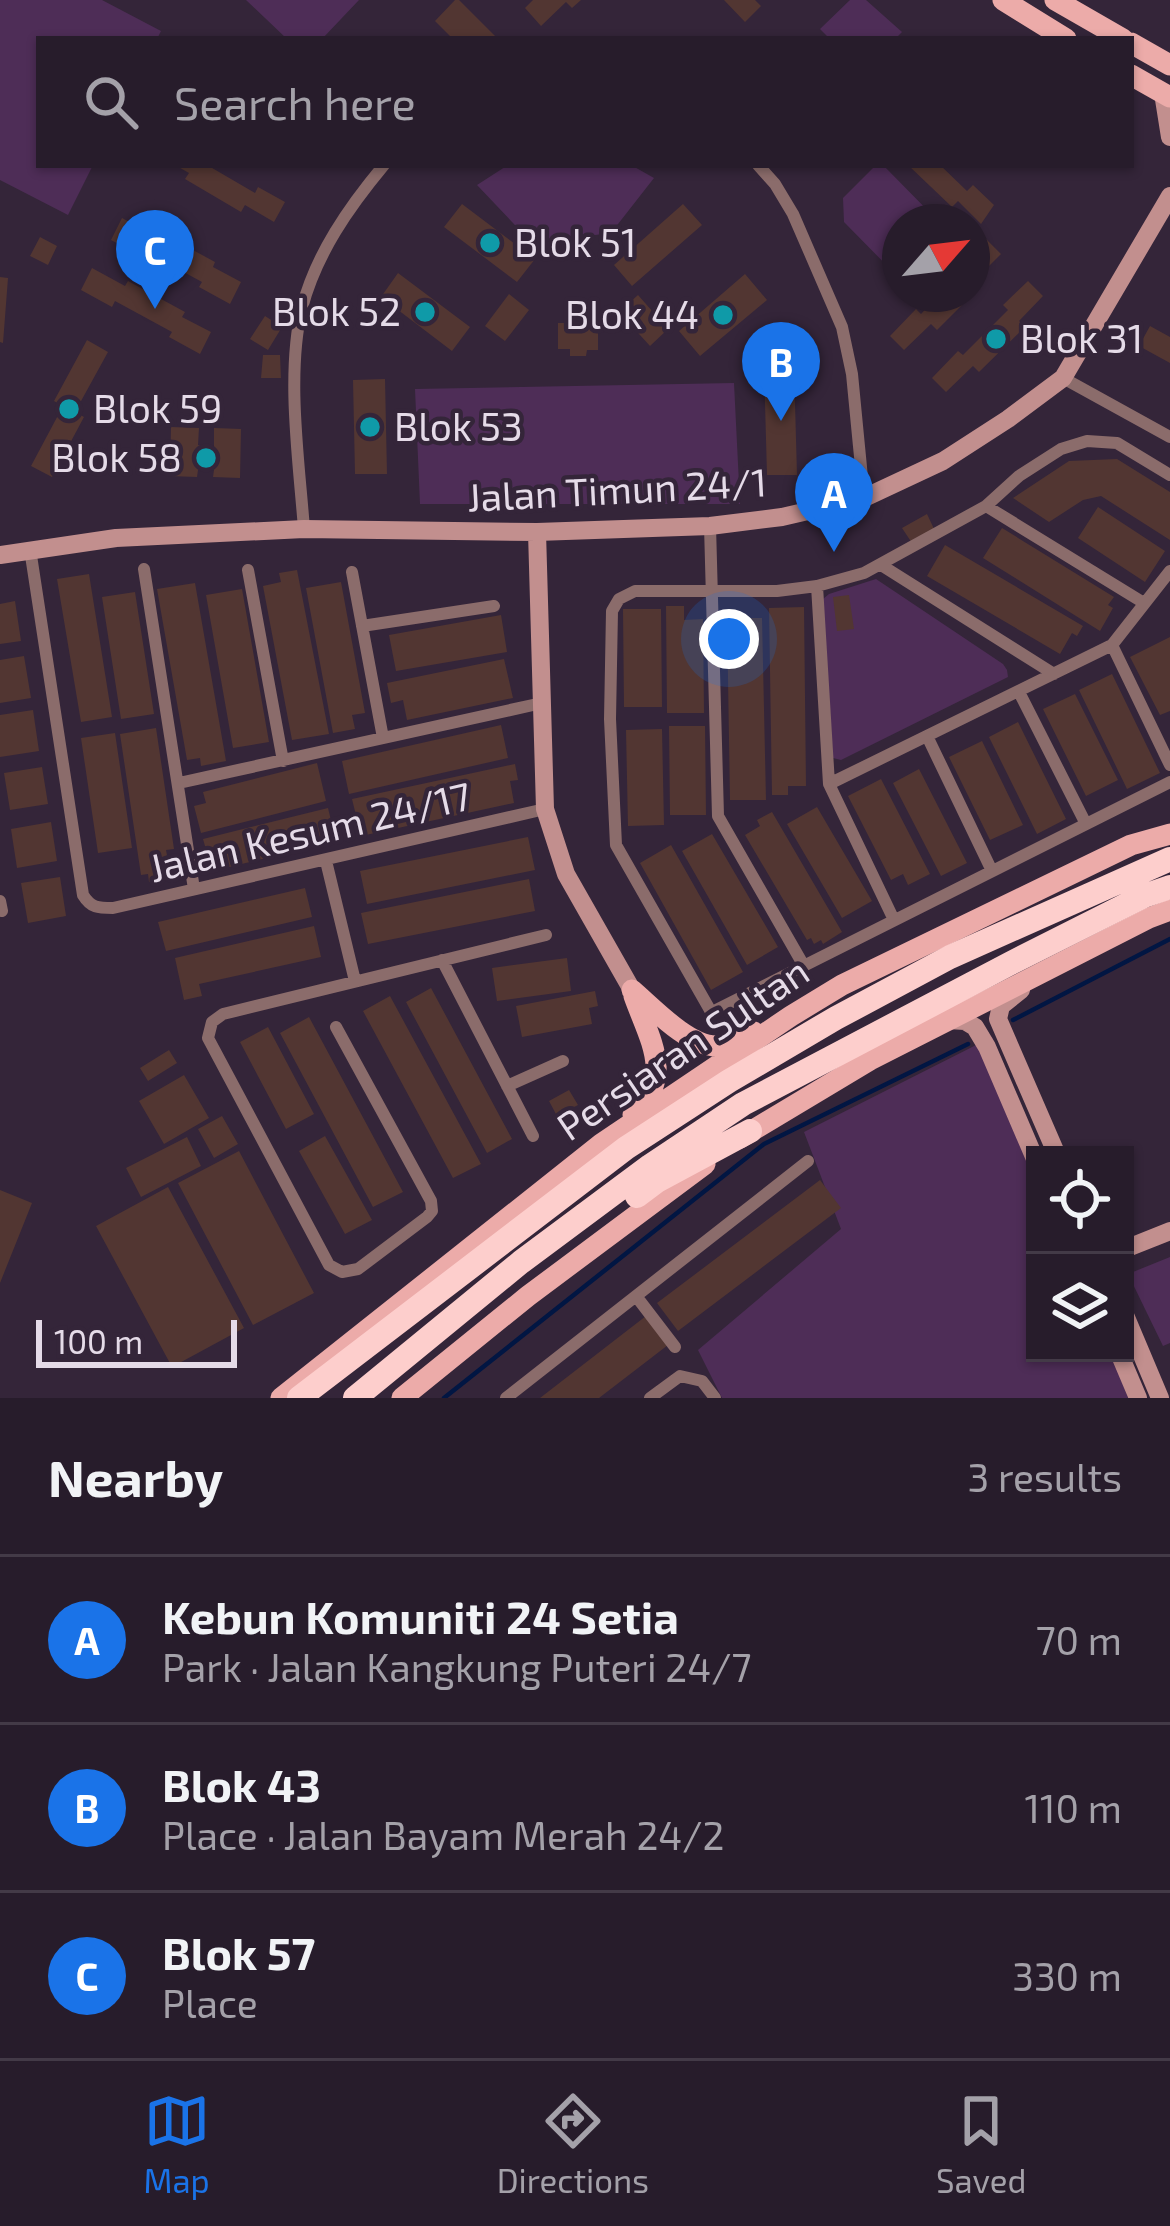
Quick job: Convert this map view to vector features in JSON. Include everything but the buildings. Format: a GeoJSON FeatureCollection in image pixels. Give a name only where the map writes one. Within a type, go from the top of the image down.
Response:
{"type":"FeatureCollection","features":[{"type":"Feature","properties":{"kind":"highway"},"geometry":{"type":"LineString","coordinates":[[299,1398],[626,1148],[730,1081],[1018,916],[1170,837]]}},
{"type":"Feature","properties":{"kind":"highway"},"geometry":{"type":"LineString","coordinates":[[950,957],[1170,860]]}},
{"type":"Feature","properties":{"kind":"highway"},"geometry":{"type":"LineString","coordinates":[[355,1398],[521,1262],[743,1104],[1011,963],[1170,887]]}},
{"type":"Feature","properties":{"kind":"highway"},"geometry":{"type":"LineString","coordinates":[[432,1337],[506,1291],[657,1181],[750,1131]]}},
{"type":"Feature","properties":{"kind":"main road"},"geometry":{"type":"LineString","coordinates":[[1004,0],[1061,36]]}},
{"type":"Feature","properties":{"kind":"main road"},"geometry":{"type":"LineString","coordinates":[[1055,0],[1118,36]]}},
{"type":"Feature","properties":{"kind":"main road"},"geometry":{"type":"LineString","coordinates":[[1134,45],[1170,64]]}},
{"type":"Feature","properties":{"kind":"main road"},"geometry":{"type":"LineString","coordinates":[[1134,77],[1166,95]]}},
{"type":"Feature","properties":{"kind":"main road","name":"Persiaran Sultan"},"geometry":{"type":"LineString","coordinates":[[281,1398],[601,1144],[791,1016],[842,985],[1131,845],[1170,837]]}},
{"type":"Feature","properties":{"kind":"main road"},"geometry":{"type":"LineString","coordinates":[[402,1398],[528,1296],[750,1131],[870,1060],[1170,910]]}},
{"type":"Feature","properties":{"kind":"main road"},"geometry":{"type":"LineString","coordinates":[[632,990],[673,1025],[718,1047],[791,1016]]}},
{"type":"Feature","properties":{"kind":"main road"},"geometry":{"type":"LineString","coordinates":[[601,1144],[646,1103],[658,1079],[657,1058],[632,990]]}},
{"type":"Feature","properties":{"kind":"street"},"geometry":{"type":"LineString","coordinates":[[1166,95],[1170,136]]}},
{"type":"Feature","properties":{"kind":"street"},"geometry":{"type":"LineString","coordinates":[[304,529],[294,389],[302,311],[315,270],[346,213],[382,168]]}},
{"type":"Feature","properties":{"kind":"street"},"geometry":{"type":"LineString","coordinates":[[761,168],[793,214],[842,327],[852,374],[864,497]]}},
{"type":"Feature","properties":{"kind":"street","name":"Jalan Timun 24/1"},"geometry":{"type":"LineString","coordinates":[[0,555],[116,538],[304,529],[537,532],[710,526],[782,517],[864,497],[943,461],[1063,377],[1170,196]]}},
{"type":"Feature","properties":{"kind":"street"},"geometry":{"type":"LineString","coordinates":[[1063,377],[1170,437]]}},
{"type":"Feature","properties":{"kind":"street"},"geometry":{"type":"LineString","coordinates":[[1170,475],[1117,443],[1087,441],[1061,449],[1018,476],[986,506],[863,573],[777,591],[635,591],[619,599],[612,611],[610,719],[618,852],[710,1010],[718,1011],[1170,782]]}},
{"type":"Feature","properties":{"kind":"street"},"geometry":{"type":"LineString","coordinates":[[986,506],[1144,604]]}},
{"type":"Feature","properties":{"kind":"street"},"geometry":{"type":"LineString","coordinates":[[710,526],[718,817],[804,966]]}},
{"type":"Feature","properties":{"kind":"street"},"geometry":{"type":"LineString","coordinates":[[537,532],[545,809],[566,874],[632,990]]}},
{"type":"Feature","properties":{"kind":"street","name":"Jalan Kesum 24/17"},"geometry":{"type":"LineString","coordinates":[[30,548],[83,895],[97,909],[545,809]]}},
{"type":"Feature","properties":{"kind":"street"},"geometry":{"type":"LineString","coordinates":[[881,565],[1054,674]]}},
{"type":"Feature","properties":{"kind":"street"},"geometry":{"type":"LineString","coordinates":[[144,569],[194,889]]}},
{"type":"Feature","properties":{"kind":"street"},"geometry":{"type":"LineString","coordinates":[[248,570],[283,760]]}},
{"type":"Feature","properties":{"kind":"street"},"geometry":{"type":"LineString","coordinates":[[829,784],[1112,646],[1170,571]]}},
{"type":"Feature","properties":{"kind":"street"},"geometry":{"type":"LineString","coordinates":[[352,572],[383,739]]}},
{"type":"Feature","properties":{"kind":"street"},"geometry":{"type":"LineString","coordinates":[[817,586],[829,784],[894,920]]}},
{"type":"Feature","properties":{"kind":"street"},"geometry":{"type":"LineString","coordinates":[[362,626],[494,606]]}},
{"type":"Feature","properties":{"kind":"street"},"geometry":{"type":"LineString","coordinates":[[1112,646],[1170,764]]}},
{"type":"Feature","properties":{"kind":"street"},"geometry":{"type":"LineString","coordinates":[[1018,692],[1086,824]]}},
{"type":"Feature","properties":{"kind":"street"},"geometry":{"type":"LineString","coordinates":[[179,783],[542,704]]}},
{"type":"Feature","properties":{"kind":"street"},"geometry":{"type":"LineString","coordinates":[[927,736],[992,871]]}},
{"type":"Feature","properties":{"kind":"street"},"geometry":{"type":"LineString","coordinates":[[326,861],[355,981]]}},
{"type":"Feature","properties":{"kind":"street"},"geometry":{"type":"LineString","coordinates":[[0,901],[2,911]]}},
{"type":"Feature","properties":{"kind":"street"},"geometry":{"type":"LineString","coordinates":[[336,1027],[432,1210],[358,1269],[342,1272],[329,1265],[208,1037],[212,1022],[224,1014],[546,935]]}},
{"type":"Feature","properties":{"kind":"street"},"geometry":{"type":"LineString","coordinates":[[442,960],[533,1136]]}},
{"type":"Feature","properties":{"kind":"street"},"geometry":{"type":"LineString","coordinates":[[1053,1146],[998,1019],[1001,1006],[1012,996],[1060,963]]}},
{"type":"Feature","properties":{"kind":"street"},"geometry":{"type":"LineString","coordinates":[[948,1020],[975,1027],[1029,1146]]}},
{"type":"Feature","properties":{"kind":"street"},"geometry":{"type":"LineString","coordinates":[[507,1086],[563,1061]]}},
{"type":"Feature","properties":{"kind":"street"},"geometry":{"type":"LineString","coordinates":[[506,1398],[808,1161]]}},
{"type":"Feature","properties":{"kind":"street"},"geometry":{"type":"LineString","coordinates":[[1134,1245],[1170,1231]]}},
{"type":"Feature","properties":{"kind":"street"},"geometry":{"type":"LineString","coordinates":[[636,1295],[675,1347]]}},
{"type":"Feature","properties":{"kind":"street"},"geometry":{"type":"LineString","coordinates":[[1134,1336],[1160,1398]]}},
{"type":"Feature","properties":{"kind":"street"},"geometry":{"type":"LineString","coordinates":[[1123,1362],[1138,1398]]}},
{"type":"Feature","properties":{"kind":"street"},"geometry":{"type":"LineString","coordinates":[[650,1398],[680,1376],[702,1381],[715,1398]]}},
{"type":"Feature","properties":{"kind":"shaded area"},"geometry":{"type":"Polygon","coordinates":[[[0,0],[102,0],[161,31],[158,36],[36,36],[36,168],[92,168],[68,215],[0,180],[0,0]]]}},
{"type":"Feature","properties":{"kind":"shaded area"},"geometry":{"type":"Polygon","coordinates":[[[246,0],[359,0],[325,36],[284,36],[246,0]]]}},
{"type":"Feature","properties":{"kind":"shaded area"},"geometry":{"type":"Polygon","coordinates":[[[850,0],[866,0],[902,32],[898,36],[827,36],[820,29],[850,0]]]}},
{"type":"Feature","properties":{"kind":"shaded area"},"geometry":{"type":"Polygon","coordinates":[[[503,168],[636,168],[654,178],[611,233],[532,243],[477,185],[503,168]]]}},
{"type":"Feature","properties":{"kind":"shaded area"},"geometry":{"type":"Polygon","coordinates":[[[873,168],[886,168],[921,204],[882,204],[882,261],[844,222],[843,198],[873,168]]]}},
{"type":"Feature","properties":{"kind":"shaded area"},"geometry":{"type":"Polygon","coordinates":[[[734,383],[740,504],[420,504],[415,389],[734,383]]]}},
{"type":"Feature","properties":{"kind":"shaded area"},"geometry":{"type":"Polygon","coordinates":[[[876,579],[1003,664],[1008,677],[841,760],[833,758],[823,599],[876,579]]]}},
{"type":"Feature","properties":{"kind":"shaded area"},"geometry":{"type":"Polygon","coordinates":[[[992,1037],[1033,1146],[1026,1146],[1026,1362],[1114,1362],[1128,1398],[722,1398],[698,1350],[841,1229],[804,1132],[992,1037]]]}},
{"type":"Feature","properties":{"kind":"shaded area"},"geometry":{"type":"Polygon","coordinates":[[[1170,1257],[1170,1343],[1163,1346],[1134,1286],[1134,1272],[1170,1257]]]}},
{"type":"Feature","properties":{"kind":"waterway"},"geometry":{"type":"LineString","coordinates":[[1013,1020],[1170,939]]}},
{"type":"Feature","properties":{"kind":"waterway"},"geometry":{"type":"LineString","coordinates":[[444,1398],[764,1144],[968,1044]]}},
{"type":"Feature","properties":{"kind":"place","name":"Blok 51"},"geometry":{"type":"Point","coordinates":[490,243]}},
{"type":"Feature","properties":{"kind":"place","name":"Blok 57"},"geometry":{"type":"Point","coordinates":[155,309]}},
{"type":"Feature","properties":{"kind":"place","name":"Blok 52"},"geometry":{"type":"Point","coordinates":[425,312]}},
{"type":"Feature","properties":{"kind":"place","name":"Blok 44"},"geometry":{"type":"Point","coordinates":[723,315]}},
{"type":"Feature","properties":{"kind":"place","name":"Blok 31"},"geometry":{"type":"Point","coordinates":[996,339]}},
{"type":"Feature","properties":{"kind":"place","name":"Blok 59"},"geometry":{"type":"Point","coordinates":[69,409]}},
{"type":"Feature","properties":{"kind":"place","name":"Blok 43"},"geometry":{"type":"Point","coordinates":[781,421]}},
{"type":"Feature","properties":{"kind":"place","name":"Blok 53"},"geometry":{"type":"Point","coordinates":[370,427]}},
{"type":"Feature","properties":{"kind":"place","name":"Blok 58"},"geometry":{"type":"Point","coordinates":[206,458]}},
{"type":"Feature","properties":{"kind":"place","name":"Kebun Komuniti 24 Setia"},"geometry":{"type":"Point","coordinates":[834,552]}}]}
